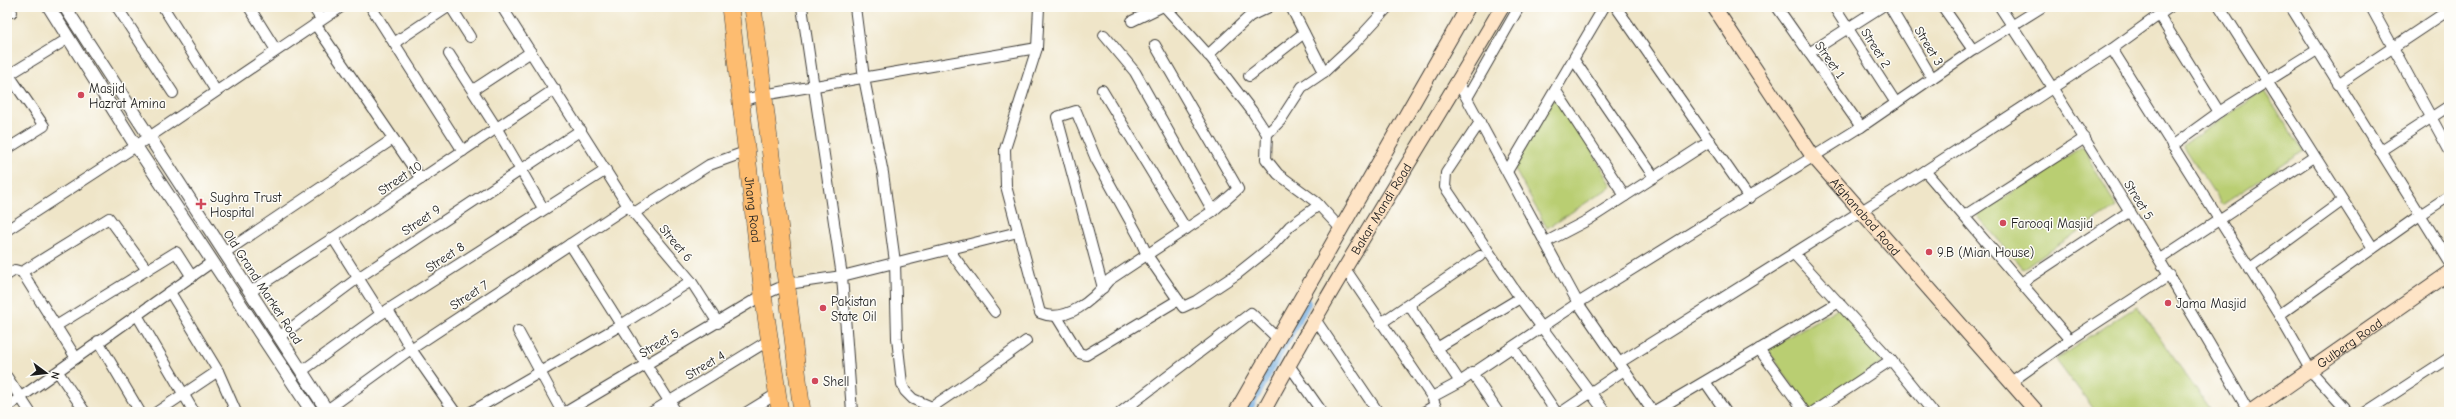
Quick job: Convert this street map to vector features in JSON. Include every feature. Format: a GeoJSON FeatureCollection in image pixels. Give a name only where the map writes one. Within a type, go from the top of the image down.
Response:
{"type":"FeatureCollection","features":[{"type":"Feature","properties":{"kind":"highway","name":"Jhang Road"},"geometry":{"type":"LineString","coordinates":[[730,7],[764,295],[780,412]]}},
{"type":"Feature","properties":{"kind":"highway","name":"Jhang Road"},"geometry":{"type":"LineString","coordinates":[[753,7],[788,284],[802,412]]}},
{"type":"Feature","properties":{"kind":"main road","name":"Bakar Mandi Road"},"geometry":{"type":"LineString","coordinates":[[1236,412],[1468,7]]}},
{"type":"Feature","properties":{"kind":"main road","name":"Bakar Mandi Road"},"geometry":{"type":"LineString","coordinates":[[1263,412],[1344,268],[1502,7]]}},
{"type":"Feature","properties":{"kind":"main road","name":"Afghanabad Road"},"geometry":{"type":"LineString","coordinates":[[1714,7],[1812,155],[1860,212],[2037,412]]}},
{"type":"Feature","properties":{"kind":"main road","name":"Gulberg Road"},"geometry":{"type":"LineString","coordinates":[[2249,412],[2449,273]]}},
{"type":"Feature","properties":{"kind":"main road"},"geometry":{"type":"LineString","coordinates":[[1252,385],[1272,395]]}},
{"type":"Feature","properties":{"kind":"street"},"geometry":{"type":"LineString","coordinates":[[49,7],[136,146],[312,412]]}},
{"type":"Feature","properties":{"kind":"street","name":"Old Grand Market Road"},"geometry":{"type":"LineString","coordinates":[[65,7],[148,138],[328,411]]}},
{"type":"Feature","properties":{"kind":"street"},"geometry":{"type":"LineString","coordinates":[[117,7],[173,93]]}},
{"type":"Feature","properties":{"kind":"street"},"geometry":{"type":"LineString","coordinates":[[163,7],[216,91]]}},
{"type":"Feature","properties":{"kind":"street"},"geometry":{"type":"LineString","coordinates":[[249,7],[276,50]]}},
{"type":"Feature","properties":{"kind":"street"},"geometry":{"type":"LineString","coordinates":[[314,7],[318,21],[420,179]]}},
{"type":"Feature","properties":{"kind":"street"},"geometry":{"type":"LineString","coordinates":[[7,230],[148,138],[318,21],[341,7]]}},
{"type":"Feature","properties":{"kind":"street"},"geometry":{"type":"LineString","coordinates":[[371,7],[463,151]]}},
{"type":"Feature","properties":{"kind":"street"},"geometry":{"type":"LineString","coordinates":[[394,43],[450,7],[470,37]]}},
{"type":"Feature","properties":{"kind":"street","name":"Street 6"},"geometry":{"type":"LineString","coordinates":[[472,412],[541,370],[621,325],[691,282],[631,209],[502,7]]}},
{"type":"Feature","properties":{"kind":"street"},"geometry":{"type":"LineString","coordinates":[[802,7],[842,276],[852,412]]}},
{"type":"Feature","properties":{"kind":"street"},"geometry":{"type":"LineString","coordinates":[[855,7],[864,78],[883,173],[895,262],[900,366],[905,391],[913,399],[932,407],[982,374],[1026,341]]}},
{"type":"Feature","properties":{"kind":"street"},"geometry":{"type":"LineString","coordinates":[[1039,7],[1037,48],[1005,149],[1006,186],[1040,314],[1056,317],[1064,316],[1096,296],[1109,280],[1213,211],[1238,189],[1155,45]]}},
{"type":"Feature","properties":{"kind":"street"},"geometry":{"type":"LineString","coordinates":[[1132,21],[1160,7]]}},
{"type":"Feature","properties":{"kind":"street"},"geometry":{"type":"LineString","coordinates":[[1165,7],[1208,55],[1252,110],[1267,134],[1266,158],[1270,164],[1278,174],[1319,205],[1341,229]]}},
{"type":"Feature","properties":{"kind":"street"},"geometry":{"type":"LineString","coordinates":[[1208,55],[1250,16],[1269,7]]}},
{"type":"Feature","properties":{"kind":"street"},"geometry":{"type":"LineString","coordinates":[[1291,7],[1324,72]]}},
{"type":"Feature","properties":{"kind":"street"},"geometry":{"type":"LineString","coordinates":[[1267,134],[1280,121],[1302,87],[1324,72],[1353,45],[1388,7]]}},
{"type":"Feature","properties":{"kind":"street"},"geometry":{"type":"LineString","coordinates":[[1467,98],[1519,7]]}},
{"type":"Feature","properties":{"kind":"street"},"geometry":{"type":"LineString","coordinates":[[1508,170],[1556,91],[1604,7]]}},
{"type":"Feature","properties":{"kind":"street"},"geometry":{"type":"LineString","coordinates":[[1616,7],[1749,198]]}},
{"type":"Feature","properties":{"kind":"street","name":"Street 2"},"geometry":{"type":"LineString","coordinates":[[1834,7],[1896,103]]}},
{"type":"Feature","properties":{"kind":"street"},"geometry":{"type":"LineString","coordinates":[[1810,53],[1881,7]]}},
{"type":"Feature","properties":{"kind":"street","name":"Street 3"},"geometry":{"type":"LineString","coordinates":[[1890,7],[1932,78]]}},
{"type":"Feature","properties":{"kind":"street"},"geometry":{"type":"LineString","coordinates":[[1943,7],[1974,50]]}},
{"type":"Feature","properties":{"kind":"street","name":"Street 5"},"geometry":{"type":"LineString","coordinates":[[2000,7],[2053,86],[2170,275],[2249,412]]}},
{"type":"Feature","properties":{"kind":"street"},"geometry":{"type":"LineString","coordinates":[[1424,412],[1460,382],[1513,348],[1578,302],[1749,198],[1812,155],[1861,127],[1974,50],[2042,7]]}},
{"type":"Feature","properties":{"kind":"street"},"geometry":{"type":"LineString","coordinates":[[1562,412],[1591,392],[1621,366],[2112,49],[2170,7]]}},
{"type":"Feature","properties":{"kind":"street"},"geometry":{"type":"LineString","coordinates":[[2220,7],[2373,248]]}},
{"type":"Feature","properties":{"kind":"street"},"geometry":{"type":"LineString","coordinates":[[2371,7],[2449,150]]}},
{"type":"Feature","properties":{"kind":"street"},"geometry":{"type":"LineString","coordinates":[[2293,8],[2338,84],[2449,260]]}},
{"type":"Feature","properties":{"kind":"street","name":"Street 1"},"geometry":{"type":"LineString","coordinates":[[1782,9],[1810,53],[1861,127]]}},
{"type":"Feature","properties":{"kind":"street"},"geometry":{"type":"LineString","coordinates":[[2338,84],[2449,10]]}},
{"type":"Feature","properties":{"kind":"street"},"geometry":{"type":"LineString","coordinates":[[2159,15],[2219,112]]}},
{"type":"Feature","properties":{"kind":"street"},"geometry":{"type":"LineString","coordinates":[[1249,76],[1304,33]]}},
{"type":"Feature","properties":{"kind":"street"},"geometry":{"type":"LineString","coordinates":[[1104,35],[1135,72],[1213,211]]}},
{"type":"Feature","properties":{"kind":"street"},"geometry":{"type":"LineString","coordinates":[[7,149],[44,126],[8,75],[69,38]]}},
{"type":"Feature","properties":{"kind":"street"},"geometry":{"type":"LineString","coordinates":[[741,101],[763,95],[1037,48]]}},
{"type":"Feature","properties":{"kind":"street"},"geometry":{"type":"LineString","coordinates":[[2112,49],[2279,315],[2310,371],[2348,412]]}},
{"type":"Feature","properties":{"kind":"street"},"geometry":{"type":"LineString","coordinates":[[2172,146],[2219,112],[2317,50]]}},
{"type":"Feature","properties":{"kind":"street"},"geometry":{"type":"LineString","coordinates":[[472,90],[531,52]]}},
{"type":"Feature","properties":{"kind":"street"},"geometry":{"type":"LineString","coordinates":[[449,54],[497,129],[544,208]]}},
{"type":"Feature","properties":{"kind":"street"},"geometry":{"type":"LineString","coordinates":[[1574,60],[1654,176]]}},
{"type":"Feature","properties":{"kind":"street"},"geometry":{"type":"LineString","coordinates":[[1458,82],[1508,170],[1578,302],[1653,412],[1706,383],[1759,349],[1839,302]]}},
{"type":"Feature","properties":{"kind":"street","name":"Street 10"},"geometry":{"type":"LineString","coordinates":[[250,292],[555,89]]}},
{"type":"Feature","properties":{"kind":"street"},"geometry":{"type":"LineString","coordinates":[[1102,90],[1186,229]]}},
{"type":"Feature","properties":{"kind":"street"},"geometry":{"type":"LineString","coordinates":[[1556,91],[1625,196]]}},
{"type":"Feature","properties":{"kind":"street"},"geometry":{"type":"LineString","coordinates":[[2380,151],[2449,106]]}},
{"type":"Feature","properties":{"kind":"street"},"geometry":{"type":"LineString","coordinates":[[1103,288],[1057,118],[1076,112],[1096,159],[1138,235],[1147,255],[1184,307],[1237,274],[1272,246],[1290,226],[1319,205]]}},
{"type":"Feature","properties":{"kind":"street"},"geometry":{"type":"LineString","coordinates":[[1480,122],[1446,174],[1445,187],[1541,328],[1591,392],[1604,412]]}},
{"type":"Feature","properties":{"kind":"street","name":"Street 9"},"geometry":{"type":"LineString","coordinates":[[279,337],[358,278],[520,168],[581,130]]}},
{"type":"Feature","properties":{"kind":"street"},"geometry":{"type":"LineString","coordinates":[[1964,216],[2085,138]]}},
{"type":"Feature","properties":{"kind":"street"},"geometry":{"type":"LineString","coordinates":[[224,253],[393,139]]}},
{"type":"Feature","properties":{"kind":"street"},"geometry":{"type":"LineString","coordinates":[[1546,242],[1588,220],[1710,141]]}},
{"type":"Feature","properties":{"kind":"street","name":"Street 7"},"geometry":{"type":"LineString","coordinates":[[328,411],[411,349],[570,244],[709,165],[748,152]]}},
{"type":"Feature","properties":{"kind":"street"},"geometry":{"type":"LineString","coordinates":[[2160,259],[2314,157]]}},
{"type":"Feature","properties":{"kind":"street","name":"Street 8"},"geometry":{"type":"LineString","coordinates":[[302,371],[384,312],[544,208],[606,170]]}},
{"type":"Feature","properties":{"kind":"street"},"geometry":{"type":"LineString","coordinates":[[1925,171],[2070,340]]}},
{"type":"Feature","properties":{"kind":"street"},"geometry":{"type":"LineString","coordinates":[[2279,315],[2420,214],[2449,196]]}},
{"type":"Feature","properties":{"kind":"street"},"geometry":{"type":"LineString","coordinates":[[2249,269],[2342,201]]}},
{"type":"Feature","properties":{"kind":"street"},"geometry":{"type":"LineString","coordinates":[[2021,283],[2130,211]]}},
{"type":"Feature","properties":{"kind":"street"},"geometry":{"type":"LineString","coordinates":[[22,272],[109,218],[147,270]]}},
{"type":"Feature","properties":{"kind":"street","name":"Street 5"},"geometry":{"type":"LineString","coordinates":[[566,412],[647,366],[764,295],[788,284],[842,276],[1018,232]]}},
{"type":"Feature","properties":{"kind":"street"},"geometry":{"type":"LineString","coordinates":[[333,238],[358,278],[411,349],[454,412]]}},
{"type":"Feature","properties":{"kind":"street"},"geometry":{"type":"LineString","coordinates":[[570,244],[676,412]]}},
{"type":"Feature","properties":{"kind":"street"},"geometry":{"type":"LineString","coordinates":[[950,250],[995,312]]}},
{"type":"Feature","properties":{"kind":"street"},"geometry":{"type":"LineString","coordinates":[[56,326],[176,252],[192,277]]}},
{"type":"Feature","properties":{"kind":"street"},"geometry":{"type":"LineString","coordinates":[[1794,254],[1890,360],[1932,412]]}},
{"type":"Feature","properties":{"kind":"street"},"geometry":{"type":"LineString","coordinates":[[1381,323],[1480,256]]}},
{"type":"Feature","properties":{"kind":"street"},"geometry":{"type":"LineString","coordinates":[[7,407],[58,372],[98,341],[212,262]]}},
{"type":"Feature","properties":{"kind":"street"},"geometry":{"type":"LineString","coordinates":[[1344,268],[1434,405]]}},
{"type":"Feature","properties":{"kind":"street"},"geometry":{"type":"LineString","coordinates":[[7,275],[15,270],[22,272],[76,358]]}},
{"type":"Feature","properties":{"kind":"street"},"geometry":{"type":"LineString","coordinates":[[2011,382],[2070,340],[2170,275]]}},
{"type":"Feature","properties":{"kind":"street"},"geometry":{"type":"LineString","coordinates":[[691,282],[718,323]]}},
{"type":"Feature","properties":{"kind":"street"},"geometry":{"type":"LineString","coordinates":[[170,292],[218,371],[236,412]]}},
{"type":"Feature","properties":{"kind":"street"},"geometry":{"type":"LineString","coordinates":[[1437,348],[1520,298]]}},
{"type":"Feature","properties":{"kind":"street"},"geometry":{"type":"LineString","coordinates":[[1056,317],[1080,352],[1086,355],[1178,300]]}},
{"type":"Feature","properties":{"kind":"street"},"geometry":{"type":"LineString","coordinates":[[1409,305],[1460,382]]}},
{"type":"Feature","properties":{"kind":"street"},"geometry":{"type":"LineString","coordinates":[[1121,412],[1251,313],[1278,339]]}},
{"type":"Feature","properties":{"kind":"street"},"geometry":{"type":"LineString","coordinates":[[137,315],[194,412]]}},
{"type":"Feature","properties":{"kind":"street"},"geometry":{"type":"LineString","coordinates":[[1315,319],[1378,412]]}},
{"type":"Feature","properties":{"kind":"street"},"geometry":{"type":"LineString","coordinates":[[518,332],[541,370],[562,412]]}},
{"type":"Feature","properties":{"kind":"street","name":"Street 4"},"geometry":{"type":"LineString","coordinates":[[652,412],[771,339]]}},
{"type":"Feature","properties":{"kind":"street"},"geometry":{"type":"LineString","coordinates":[[98,341],[140,412]]}},
{"type":"Feature","properties":{"kind":"street"},"geometry":{"type":"LineString","coordinates":[[1513,348],[1556,412]]}},
{"type":"Feature","properties":{"kind":"street"},"geometry":{"type":"LineString","coordinates":[[1759,349],[1805,412]]}},
{"type":"Feature","properties":{"kind":"street"},"geometry":{"type":"LineString","coordinates":[[2366,412],[2449,358]]}},
{"type":"Feature","properties":{"kind":"street"},"geometry":{"type":"LineString","coordinates":[[1814,412],[1890,360]]}},
{"type":"Feature","properties":{"kind":"street"},"geometry":{"type":"LineString","coordinates":[[1289,366],[1322,412]]}},
{"type":"Feature","properties":{"kind":"street"},"geometry":{"type":"LineString","coordinates":[[157,412],[218,371]]}},
{"type":"Feature","properties":{"kind":"street"},"geometry":{"type":"LineString","coordinates":[[58,372],[85,412]]}},
{"type":"Feature","properties":{"kind":"street"},"geometry":{"type":"LineString","coordinates":[[1472,374],[1498,412]]}},
{"type":"Feature","properties":{"kind":"street"},"geometry":{"type":"LineString","coordinates":[[7,377],[20,399],[30,412]]}},
{"type":"Feature","properties":{"kind":"street"},"geometry":{"type":"LineString","coordinates":[[1706,383],[1726,412]]}},
{"type":"Feature","properties":{"kind":"street"},"geometry":{"type":"LineString","coordinates":[[746,412],[778,393]]}},
{"type":"Feature","properties":{"kind":"green space"},"geometry":{"type":"Polygon","coordinates":[[[1558,90],[1612,186],[1547,228],[1513,166],[1558,90]]]}},
{"type":"Feature","properties":{"kind":"green space"},"geometry":{"type":"Polygon","coordinates":[[[2264,91],[2303,151],[2222,205],[2183,145],[2264,91]]]}},
{"type":"Feature","properties":{"kind":"green space"},"geometry":{"type":"Polygon","coordinates":[[[2083,146],[2116,207],[2023,269],[1977,215],[2083,146]]]}},
{"type":"Feature","properties":{"kind":"green space"},"geometry":{"type":"Polygon","coordinates":[[[2137,306],[2212,412],[2096,412],[2056,359],[2137,306]]]}},
{"type":"Feature","properties":{"kind":"green space"},"geometry":{"type":"Polygon","coordinates":[[[1838,308],[1884,361],[1811,411],[1767,349],[1838,308]]]}},
{"type":"Feature","properties":{"kind":"waterway"},"geometry":{"type":"LineString","coordinates":[[1246,412],[1306,303]]}},
{"type":"Feature","properties":{"kind":"place","name":"Masjid Hazrat Amina"},"geometry":{"type":"Point","coordinates":[81,95]}},
{"type":"Feature","properties":{"kind":"place","name":"Sughra Trust Hospital"},"geometry":{"type":"Point","coordinates":[201,204]}},
{"type":"Feature","properties":{"kind":"place","name":"Farooqi Masjid"},"geometry":{"type":"Point","coordinates":[2003,223]}},
{"type":"Feature","properties":{"kind":"place","name":"9.B (Mian House)"},"geometry":{"type":"Point","coordinates":[1929,252]}},
{"type":"Feature","properties":{"kind":"place","name":"Jama Masjid"},"geometry":{"type":"Point","coordinates":[2168,303]}},
{"type":"Feature","properties":{"kind":"place","name":"Pakistan State Oil"},"geometry":{"type":"Point","coordinates":[823,308]}},
{"type":"Feature","properties":{"kind":"place","name":"Shell"},"geometry":{"type":"Point","coordinates":[815,381]}}]}
